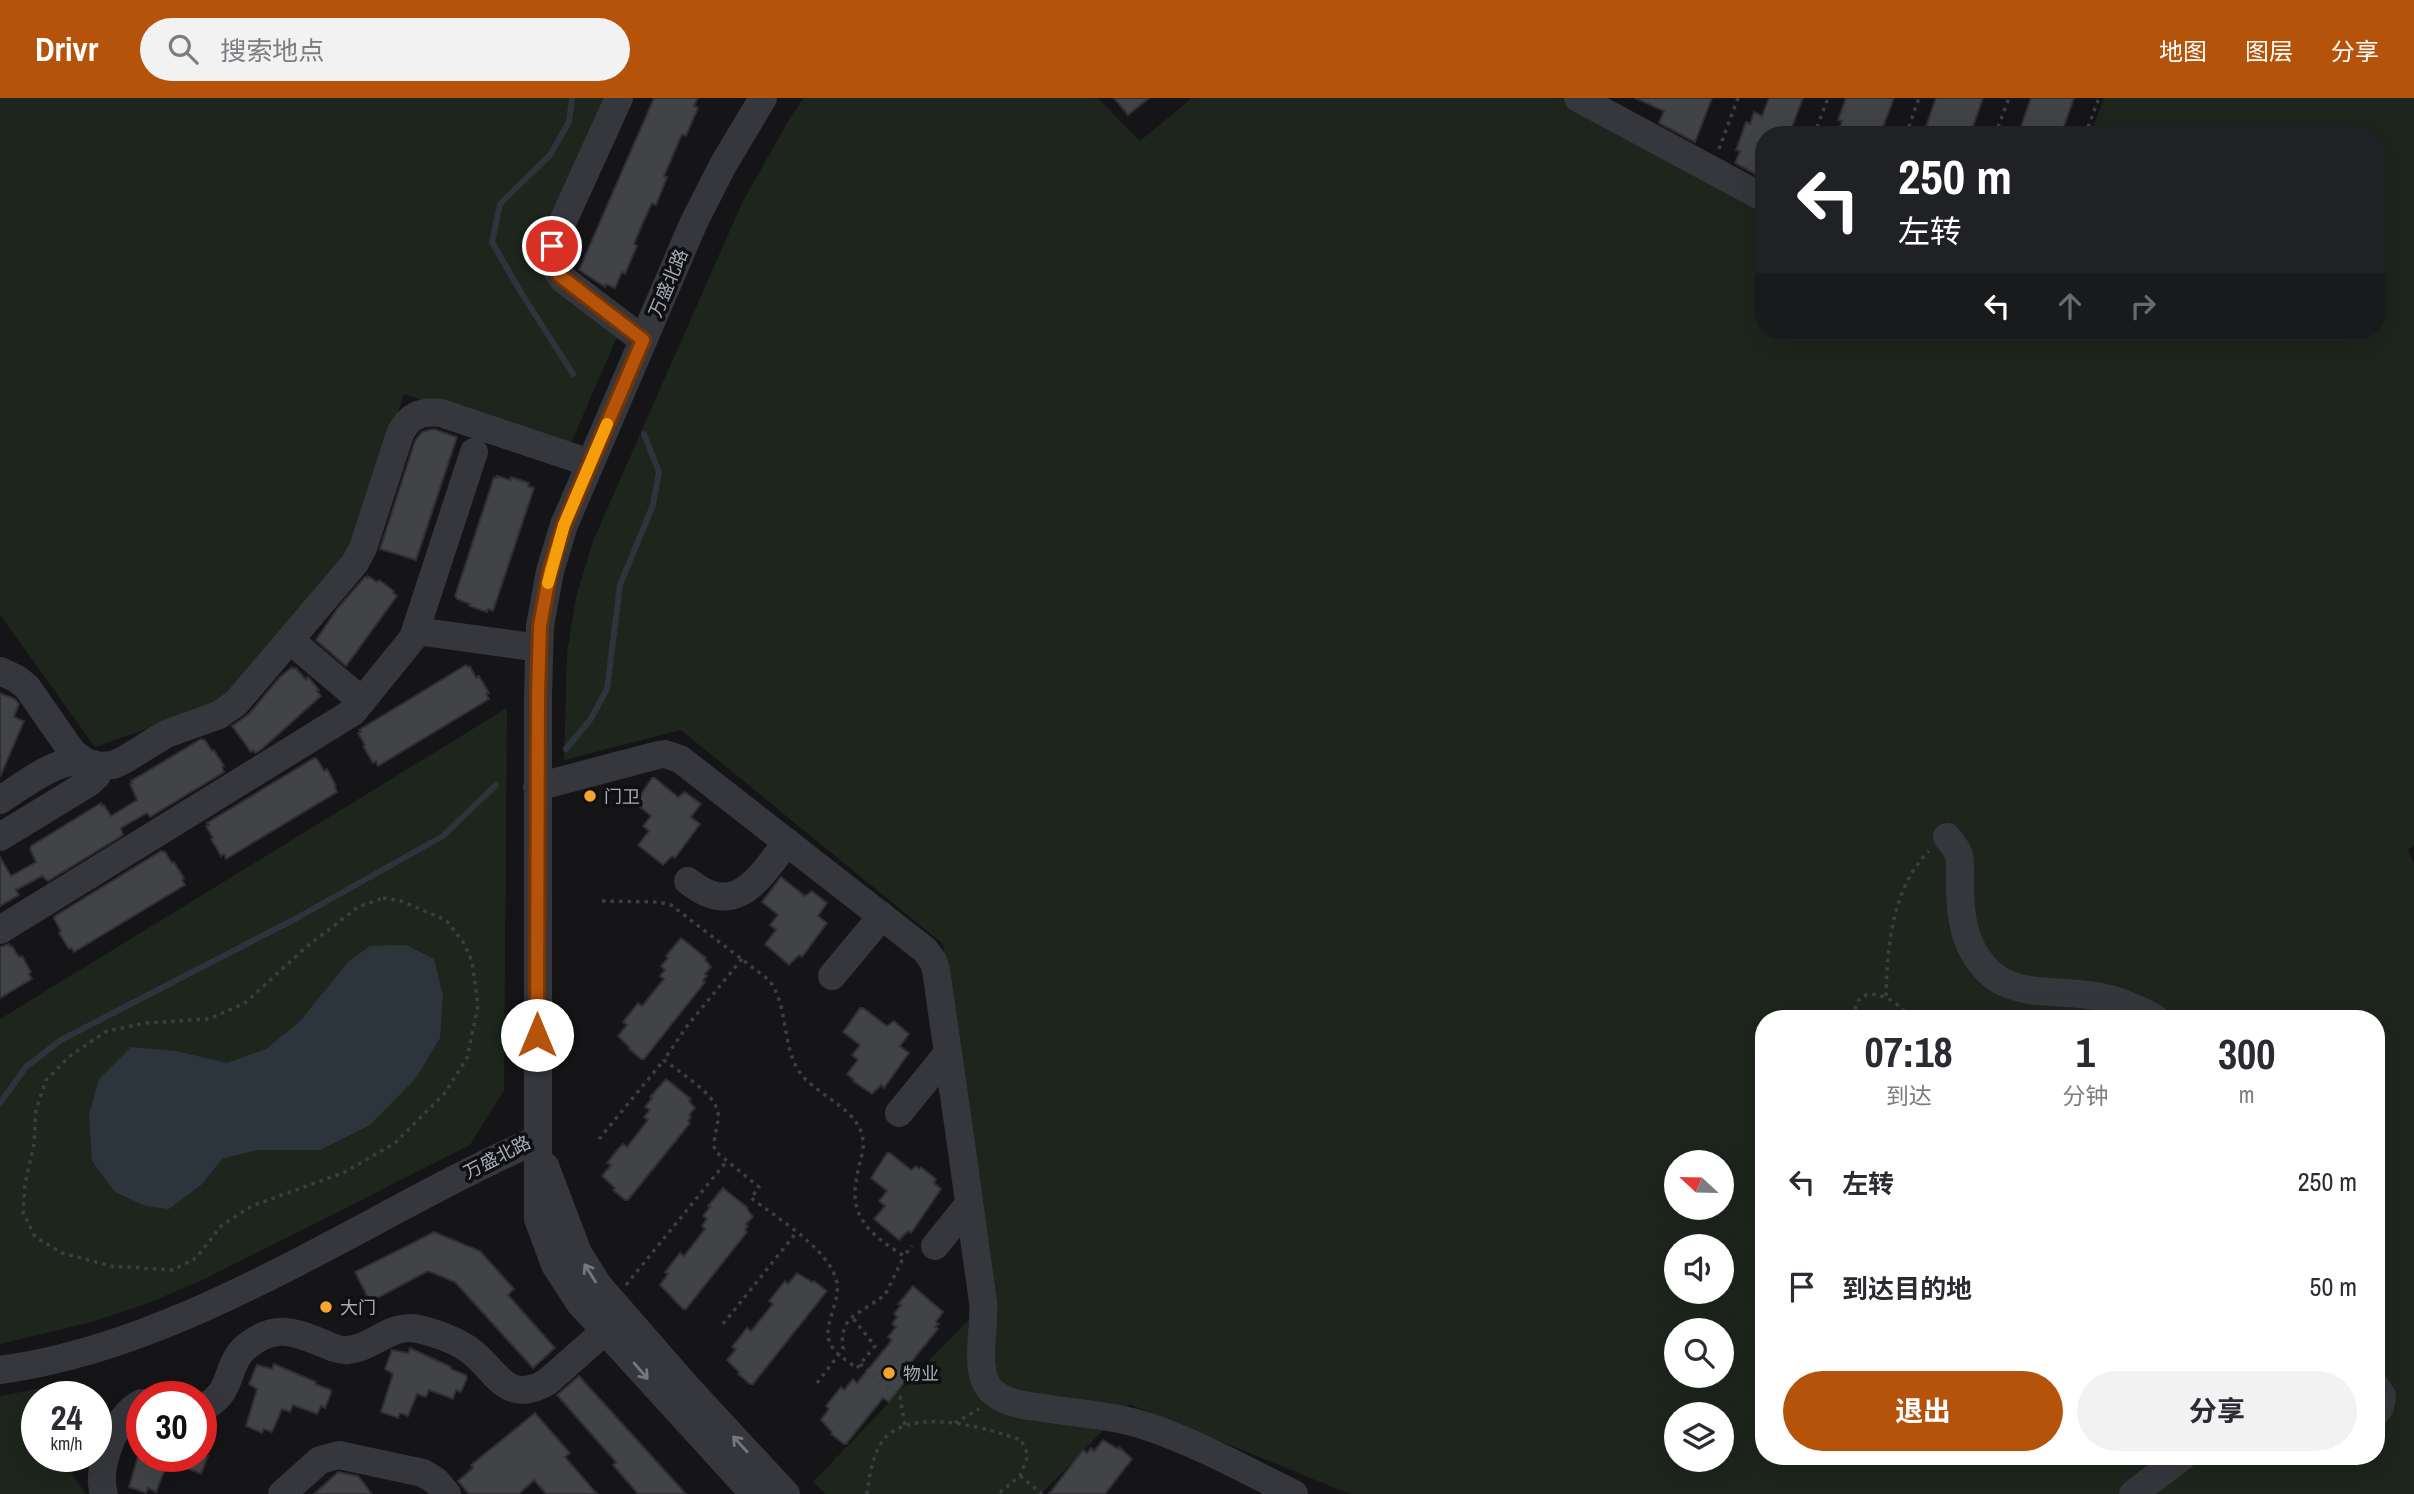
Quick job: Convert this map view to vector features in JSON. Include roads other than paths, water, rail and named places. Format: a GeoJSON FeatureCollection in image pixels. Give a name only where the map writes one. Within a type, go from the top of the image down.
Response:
{"type":"FeatureCollection","features":[{"type":"Feature","properties":{"kind":"street"},"geometry":{"type":"LineString","coordinates":[[619,98],[554,241],[551,256],[554,266],[564,279],[643,340]]}},
{"type":"Feature","properties":{"kind":"street","name":"万盛北路"},"geometry":{"type":"LineString","coordinates":[[0,1370],[50,1361],[108,1345],[174,1320],[303,1258],[475,1167],[537,1140],[540,626],[550,571],[564,525],[694,222],[723,165],[763,98]]}},
{"type":"Feature","properties":{"kind":"street"},"geometry":{"type":"LineString","coordinates":[[1578,98],[1755,193]]}},
{"type":"Feature","properties":{"kind":"street"},"geometry":{"type":"LineString","coordinates":[[0,800],[66,761],[113,765],[166,734],[225,712],[236,703],[359,556],[400,434],[411,417],[420,413],[441,413],[590,463]]}},
{"type":"Feature","properties":{"kind":"street"},"geometry":{"type":"LineString","coordinates":[[0,930],[353,712],[411,643],[474,452]]}},
{"type":"Feature","properties":{"kind":"street"},"geometry":{"type":"LineString","coordinates":[[416,631],[540,648]]}},
{"type":"Feature","properties":{"kind":"street"},"geometry":{"type":"LineString","coordinates":[[290,640],[362,701]]}},
{"type":"Feature","properties":{"kind":"street"},"geometry":{"type":"LineString","coordinates":[[0,671],[27,687],[73,753],[92,764],[97,775],[90,782],[0,837]]}},
{"type":"Feature","properties":{"kind":"street"},"geometry":{"type":"LineString","coordinates":[[45,773],[56,757],[56,728]]}},
{"type":"Feature","properties":{"kind":"street"},"geometry":{"type":"LineString","coordinates":[[537,787],[658,755],[673,756],[687,762],[925,950],[933,961],[948,1053],[984,1312],[981,1369],[984,1382],[992,1392],[1003,1399],[1021,1405],[1150,1427],[1294,1494]]}},
{"type":"Feature","properties":{"kind":"street"},"geometry":{"type":"LineString","coordinates":[[1947,837],[1959,854],[1960,908],[1965,934],[1977,959],[1990,975],[2006,984],[2034,992],[2109,999],[2140,1010]]}},
{"type":"Feature","properties":{"kind":"street"},"geometry":{"type":"LineString","coordinates":[[688,881],[711,895],[721,897],[741,894],[750,888],[787,842]]}},
{"type":"Feature","properties":{"kind":"street"},"geometry":{"type":"LineString","coordinates":[[832,976],[881,916]]}},
{"type":"Feature","properties":{"kind":"street"},"geometry":{"type":"LineString","coordinates":[[899,1113],[948,1053]]}},
{"type":"Feature","properties":{"kind":"street"},"geometry":{"type":"LineString","coordinates":[[537,1140],[578,1253],[598,1285],[685,1385],[786,1494]]}},
{"type":"Feature","properties":{"kind":"street"},"geometry":{"type":"LineString","coordinates":[[537,1140],[538,1219],[555,1265],[579,1302],[754,1494]]}},
{"type":"Feature","properties":{"kind":"street"},"geometry":{"type":"LineString","coordinates":[[935,1246],[969,1203]]}},
{"type":"Feature","properties":{"kind":"street"},"geometry":{"type":"LineString","coordinates":[[217,1399],[222,1395],[243,1350],[268,1334],[278,1331],[296,1333],[335,1348],[349,1350],[365,1346],[396,1330],[415,1328],[465,1347],[497,1380],[522,1390],[539,1387],[547,1382],[605,1331]]}},
{"type":"Feature","properties":{"kind":"street"},"geometry":{"type":"LineString","coordinates":[[104,1494],[101,1473],[118,1426],[126,1414]]}},
{"type":"Feature","properties":{"kind":"street"},"geometry":{"type":"LineString","coordinates":[[290,1489],[327,1457],[347,1455],[423,1473],[436,1481],[447,1494]]}},
{"type":"Feature","properties":{"kind":"street"},"geometry":{"type":"LineString","coordinates":[[2133,1494],[2171,1465]]}},
{"type":"Feature","properties":{"kind":"waterway"},"geometry":{"type":"LineString","coordinates":[[572,98],[569,122],[550,155],[500,204],[492,242],[573,374]]}},
{"type":"Feature","properties":{"kind":"waterway"},"geometry":{"type":"LineString","coordinates":[[566,749],[590,720],[607,689],[620,585],[653,505],[659,472],[644,434]]}},
{"type":"Feature","properties":{"kind":"waterway"},"geometry":{"type":"LineString","coordinates":[[0,1103],[26,1067],[61,1040],[295,919],[443,836],[496,785]]}},
{"type":"Feature","properties":{"kind":"place","name":"门卫"},"geometry":{"type":"Point","coordinates":[590,796]}},
{"type":"Feature","properties":{"kind":"place","name":"大门"},"geometry":{"type":"Point","coordinates":[326,1307]}},
{"type":"Feature","properties":{"kind":"place","name":"物业"},"geometry":{"type":"Point","coordinates":[889,1373]}}]}
